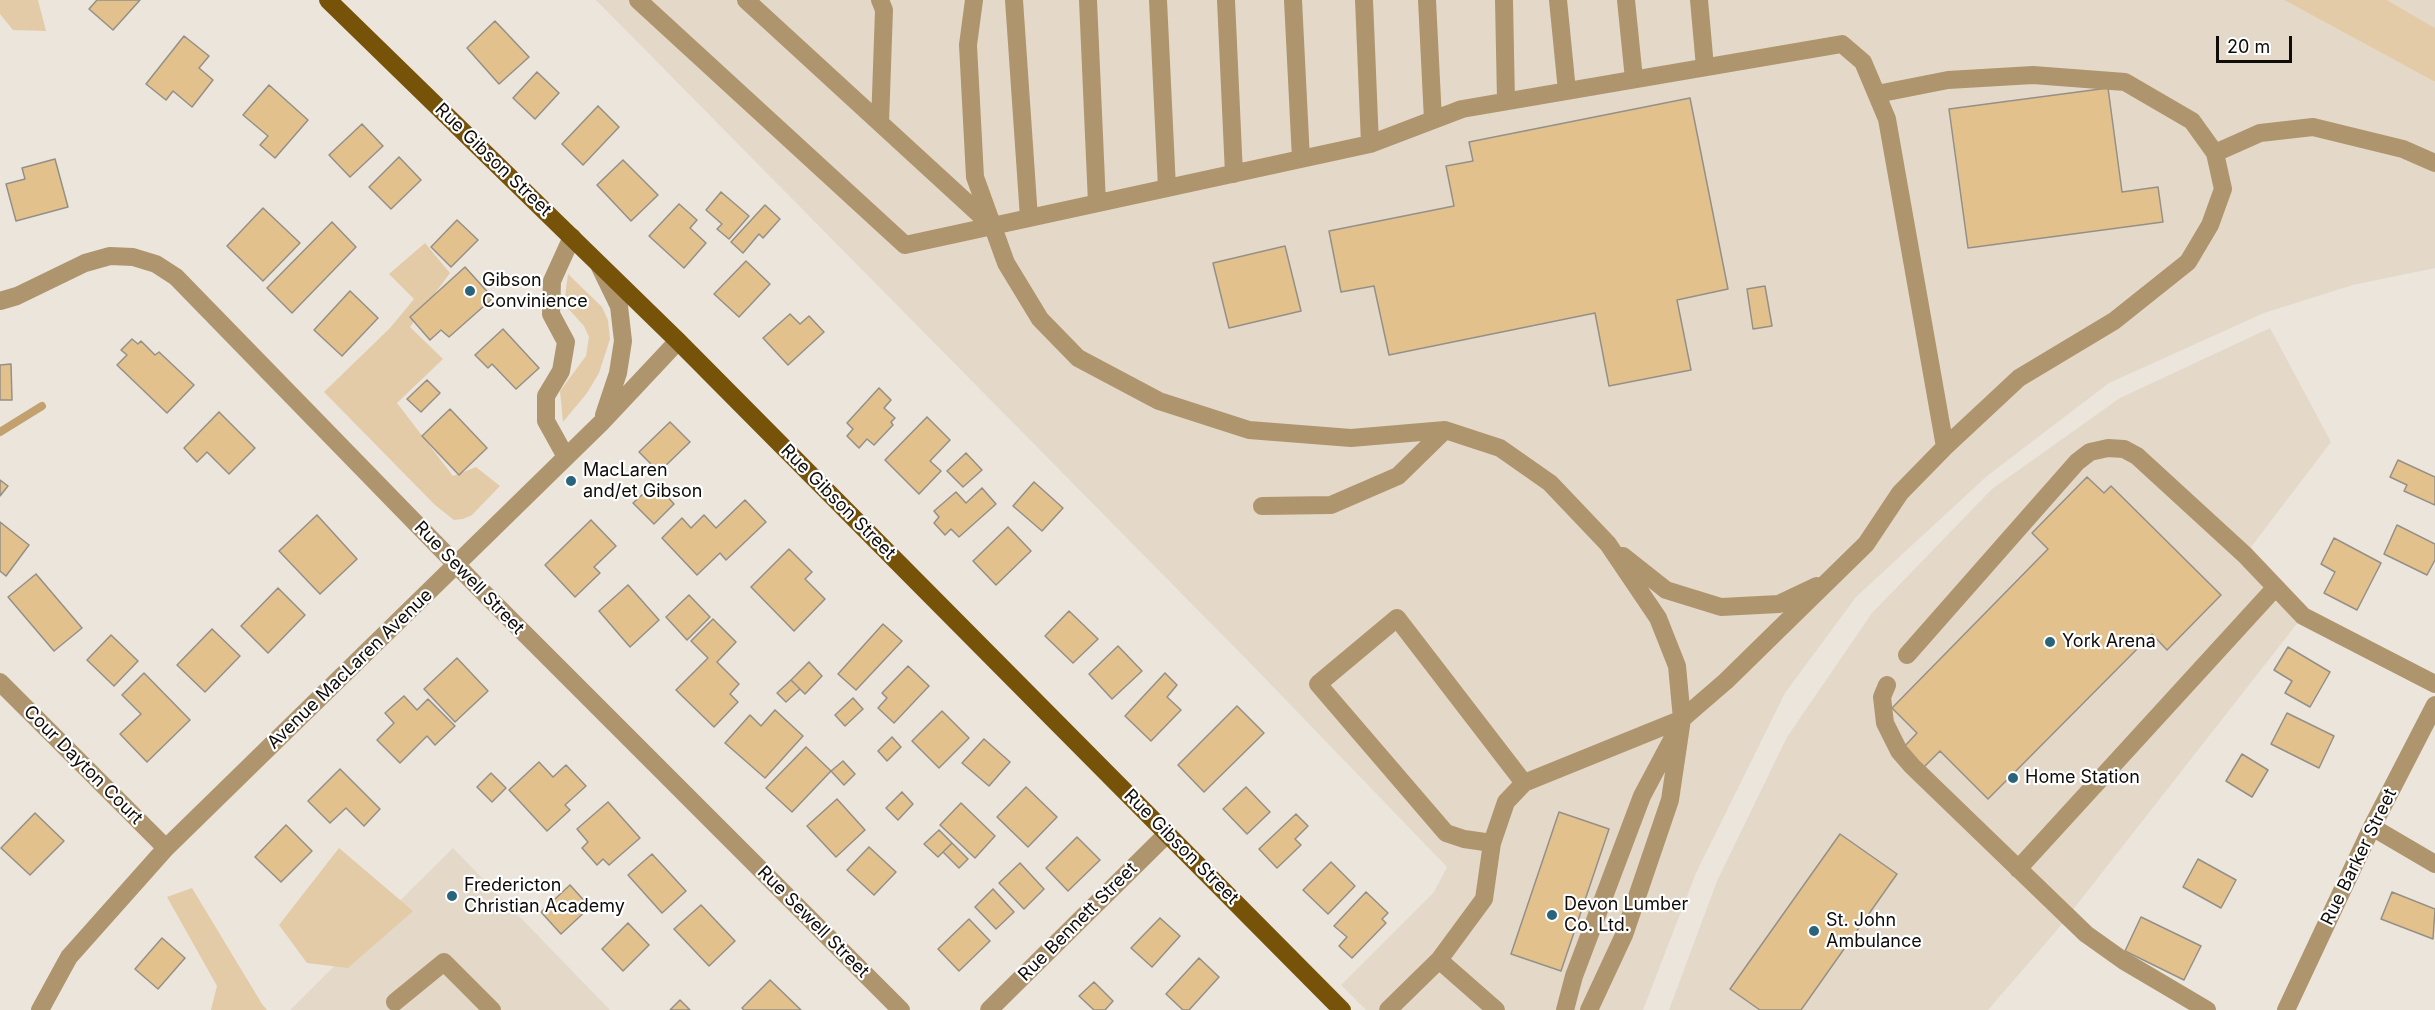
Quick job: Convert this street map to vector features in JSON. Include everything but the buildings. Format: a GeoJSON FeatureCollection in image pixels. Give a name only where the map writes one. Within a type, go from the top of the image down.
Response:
{"type":"FeatureCollection","features":[{"type":"Feature","properties":{"kind":"main road","name":"Rue Gibson Street"},"geometry":{"type":"LineString","coordinates":[[328,0],[678,341],[1342,1010]]}},
{"type":"Feature","properties":{"kind":"street"},"geometry":{"type":"LineString","coordinates":[[638,0],[905,245],[1370,144],[1462,109],[1842,44],[1863,62],[1887,119],[1945,447]]}},
{"type":"Feature","properties":{"kind":"street"},"geometry":{"type":"LineString","coordinates":[[746,0],[993,226]]}},
{"type":"Feature","properties":{"kind":"street"},"geometry":{"type":"LineString","coordinates":[[880,0],[884,10],[880,123]]}},
{"type":"Feature","properties":{"kind":"street"},"geometry":{"type":"LineString","coordinates":[[974,0],[968,45],[975,177],[1006,263],[1040,319],[1078,358],[1159,401],[1249,430],[1351,438],[1445,430],[1500,448],[1550,483],[1608,544],[1666,590],[1721,607],[1779,604],[1830,580]]}},
{"type":"Feature","properties":{"kind":"street"},"geometry":{"type":"LineString","coordinates":[[1014,0],[1029,218]]}},
{"type":"Feature","properties":{"kind":"street"},"geometry":{"type":"LineString","coordinates":[[1088,0],[1097,203]]}},
{"type":"Feature","properties":{"kind":"street"},"geometry":{"type":"LineString","coordinates":[[1158,0],[1167,188]]}},
{"type":"Feature","properties":{"kind":"street"},"geometry":{"type":"LineString","coordinates":[[1226,0],[1234,174]]}},
{"type":"Feature","properties":{"kind":"street"},"geometry":{"type":"LineString","coordinates":[[1293,0],[1301,159]]}},
{"type":"Feature","properties":{"kind":"street"},"geometry":{"type":"LineString","coordinates":[[1364,0],[1370,144]]}},
{"type":"Feature","properties":{"kind":"street"},"geometry":{"type":"LineString","coordinates":[[1427,0],[1433,120]]}},
{"type":"Feature","properties":{"kind":"street"},"geometry":{"type":"LineString","coordinates":[[1504,0],[1506,101]]}},
{"type":"Feature","properties":{"kind":"street"},"geometry":{"type":"LineString","coordinates":[[1558,0],[1567,91]]}},
{"type":"Feature","properties":{"kind":"street"},"geometry":{"type":"LineString","coordinates":[[1626,0],[1634,79]]}},
{"type":"Feature","properties":{"kind":"street"},"geometry":{"type":"LineString","coordinates":[[1699,0],[1706,67]]}},
{"type":"Feature","properties":{"kind":"street"},"geometry":{"type":"LineString","coordinates":[[1389,1010],[1438,960],[1484,899],[1492,843],[1506,802],[1524,783],[1682,719],[1726,681],[1866,544],[1900,494],[1945,447],[2019,378],[2114,321],[2188,262],[2210,225],[2223,189],[2215,153],[2192,121],[2125,81],[2022,76],[1948,80],[1877,94]]}},
{"type":"Feature","properties":{"kind":"street"},"geometry":{"type":"LineString","coordinates":[[2215,153],[2260,133],[2313,127],[2403,150],[2435,163]]}},
{"type":"Feature","properties":{"kind":"street"},"geometry":{"type":"LineString","coordinates":[[566,457],[546,421],[546,396],[561,371],[566,342],[551,314],[552,281],[572,237]]}},
{"type":"Feature","properties":{"kind":"street","name":"Rue Sewell Street"},"geometry":{"type":"LineString","coordinates":[[0,301],[17,296],[85,263],[110,256],[133,257],[156,264],[176,277],[457,565],[901,1010]]}},
{"type":"Feature","properties":{"kind":"street"},"geometry":{"type":"LineString","coordinates":[[598,262],[619,306],[623,341],[618,373],[601,423]]}},
{"type":"Feature","properties":{"kind":"street","name":"Avenue MacLaren Avenue"},"geometry":{"type":"LineString","coordinates":[[40,1010],[69,957],[166,848],[601,423],[678,341]]}},
{"type":"Feature","properties":{"kind":"street"},"geometry":{"type":"LineString","coordinates":[[1262,506],[1331,506],[1398,476],[1445,430]]}},
{"type":"Feature","properties":{"kind":"street"},"geometry":{"type":"LineString","coordinates":[[1907,656],[2078,462],[2090,452],[2108,448],[2124,449],[2137,456],[2245,555],[2303,616],[2435,684]]}},
{"type":"Feature","properties":{"kind":"street"},"geometry":{"type":"LineString","coordinates":[[1589,1010],[1624,935],[1670,800],[1682,719],[1677,666],[1658,618],[1608,544]]}},
{"type":"Feature","properties":{"kind":"street"},"geometry":{"type":"LineString","coordinates":[[2018,869],[2275,588]]}},
{"type":"Feature","properties":{"kind":"street"},"geometry":{"type":"LineString","coordinates":[[1492,843],[1464,839],[1446,833],[1318,684],[1397,618],[1524,783]]}},
{"type":"Feature","properties":{"kind":"street","name":"Cour Dayton Court"},"geometry":{"type":"LineString","coordinates":[[0,682],[166,848]]}},
{"type":"Feature","properties":{"kind":"street"},"geometry":{"type":"LineString","coordinates":[[1887,685],[1882,697],[1882,711],[1899,751],[1912,766],[2086,934],[2124,961],[2207,1010]]}},
{"type":"Feature","properties":{"kind":"street","name":"Rue Barker Street"},"geometry":{"type":"LineString","coordinates":[[2286,1010],[2372,827],[2435,705]]}},
{"type":"Feature","properties":{"kind":"street"},"geometry":{"type":"LineString","coordinates":[[1565,1010],[1574,976],[1642,796],[1682,719]]}},
{"type":"Feature","properties":{"kind":"street"},"geometry":{"type":"LineString","coordinates":[[2372,827],[2435,864]]}},
{"type":"Feature","properties":{"kind":"street","name":"Rue Bennett Street"},"geometry":{"type":"LineString","coordinates":[[989,1010],[1168,833]]}},
{"type":"Feature","properties":{"kind":"street"},"geometry":{"type":"LineString","coordinates":[[1438,960],[1496,1010]]}},
{"type":"Feature","properties":{"kind":"street"},"geometry":{"type":"LineString","coordinates":[[395,1002],[444,962],[492,1010]]}},
{"type":"Feature","properties":{"kind":"shaded area"},"geometry":{"type":"Polygon","coordinates":[[[0,0],[38,0],[46,31],[13,30],[0,14],[0,0]]]}},
{"type":"Feature","properties":{"kind":"shaded area"},"geometry":{"type":"Polygon","coordinates":[[[596,0],[2284,0],[2435,82],[2435,268],[2353,285],[2264,313],[2109,383],[1987,476],[1856,597],[1785,693],[1696,873],[1643,1010],[1366,1010],[1341,985],[1434,892],[1447,867],[1254,667],[596,0]]]}},
{"type":"Feature","properties":{"kind":"shaded area"},"geometry":{"type":"Polygon","coordinates":[[[2284,0],[2387,0],[2435,28],[2435,82],[2284,0]]]}},
{"type":"Feature","properties":{"kind":"shaded area"},"geometry":{"type":"Polygon","coordinates":[[[2387,0],[2435,0],[2435,28],[2387,0]]]}},
{"type":"Feature","properties":{"kind":"shaded area"},"geometry":{"type":"Polygon","coordinates":[[[425,243],[450,273],[410,327],[443,359],[397,403],[453,476],[476,467],[500,486],[472,515],[463,519],[454,520],[435,505],[324,392],[390,328],[414,299],[389,274],[425,243]]]}},
{"type":"Feature","properties":{"kind":"shaded area"},"geometry":{"type":"Polygon","coordinates":[[[568,274],[602,307],[608,320],[610,339],[599,373],[587,393],[563,422],[560,391],[586,356],[589,337],[584,326],[564,304],[568,274]]]}},
{"type":"Feature","properties":{"kind":"shaded area"},"geometry":{"type":"Polygon","coordinates":[[[2270,328],[2331,442],[2245,555],[2303,616],[2057,930],[1988,1010],[1669,1010],[1717,881],[1787,737],[1872,613],[1992,489],[2120,398],[2270,328]]]}},
{"type":"Feature","properties":{"kind":"shaded area"},"geometry":{"type":"Polygon","coordinates":[[[339,848],[413,911],[348,968],[307,963],[279,925],[339,848]]]}},
{"type":"Feature","properties":{"kind":"shaded area","name":"Fredericton Christian Academy"},"geometry":{"type":"Polygon","coordinates":[[[453,848],[610,1010],[290,1010],[453,848]]]}},
{"type":"Feature","properties":{"kind":"shaded area"},"geometry":{"type":"Polygon","coordinates":[[[192,888],[267,1010],[211,1010],[217,986],[167,897],[192,888]]]}},
{"type":"Feature","properties":{"kind":"waterway"},"geometry":{"type":"LineString","coordinates":[[0,432],[42,406]]}},
{"type":"Feature","properties":{"kind":"place","name":"Gibson Convinience"},"geometry":{"type":"Point","coordinates":[470,291]}},
{"type":"Feature","properties":{"kind":"place","name":"MacLaren and/et Gibson"},"geometry":{"type":"Point","coordinates":[571,481]}},
{"type":"Feature","properties":{"kind":"place","name":"York Arena"},"geometry":{"type":"Point","coordinates":[2050,642]}},
{"type":"Feature","properties":{"kind":"place","name":"Home Station"},"geometry":{"type":"Point","coordinates":[2013,778]}},
{"type":"Feature","properties":{"kind":"place","name":"Fredericton Christian Academy"},"geometry":{"type":"Point","coordinates":[452,896]}},
{"type":"Feature","properties":{"kind":"place","name":"Devon Lumber Co. Ltd."},"geometry":{"type":"Point","coordinates":[1552,915]}},
{"type":"Feature","properties":{"kind":"place","name":"St. John Ambulance"},"geometry":{"type":"Point","coordinates":[1814,931]}}]}
